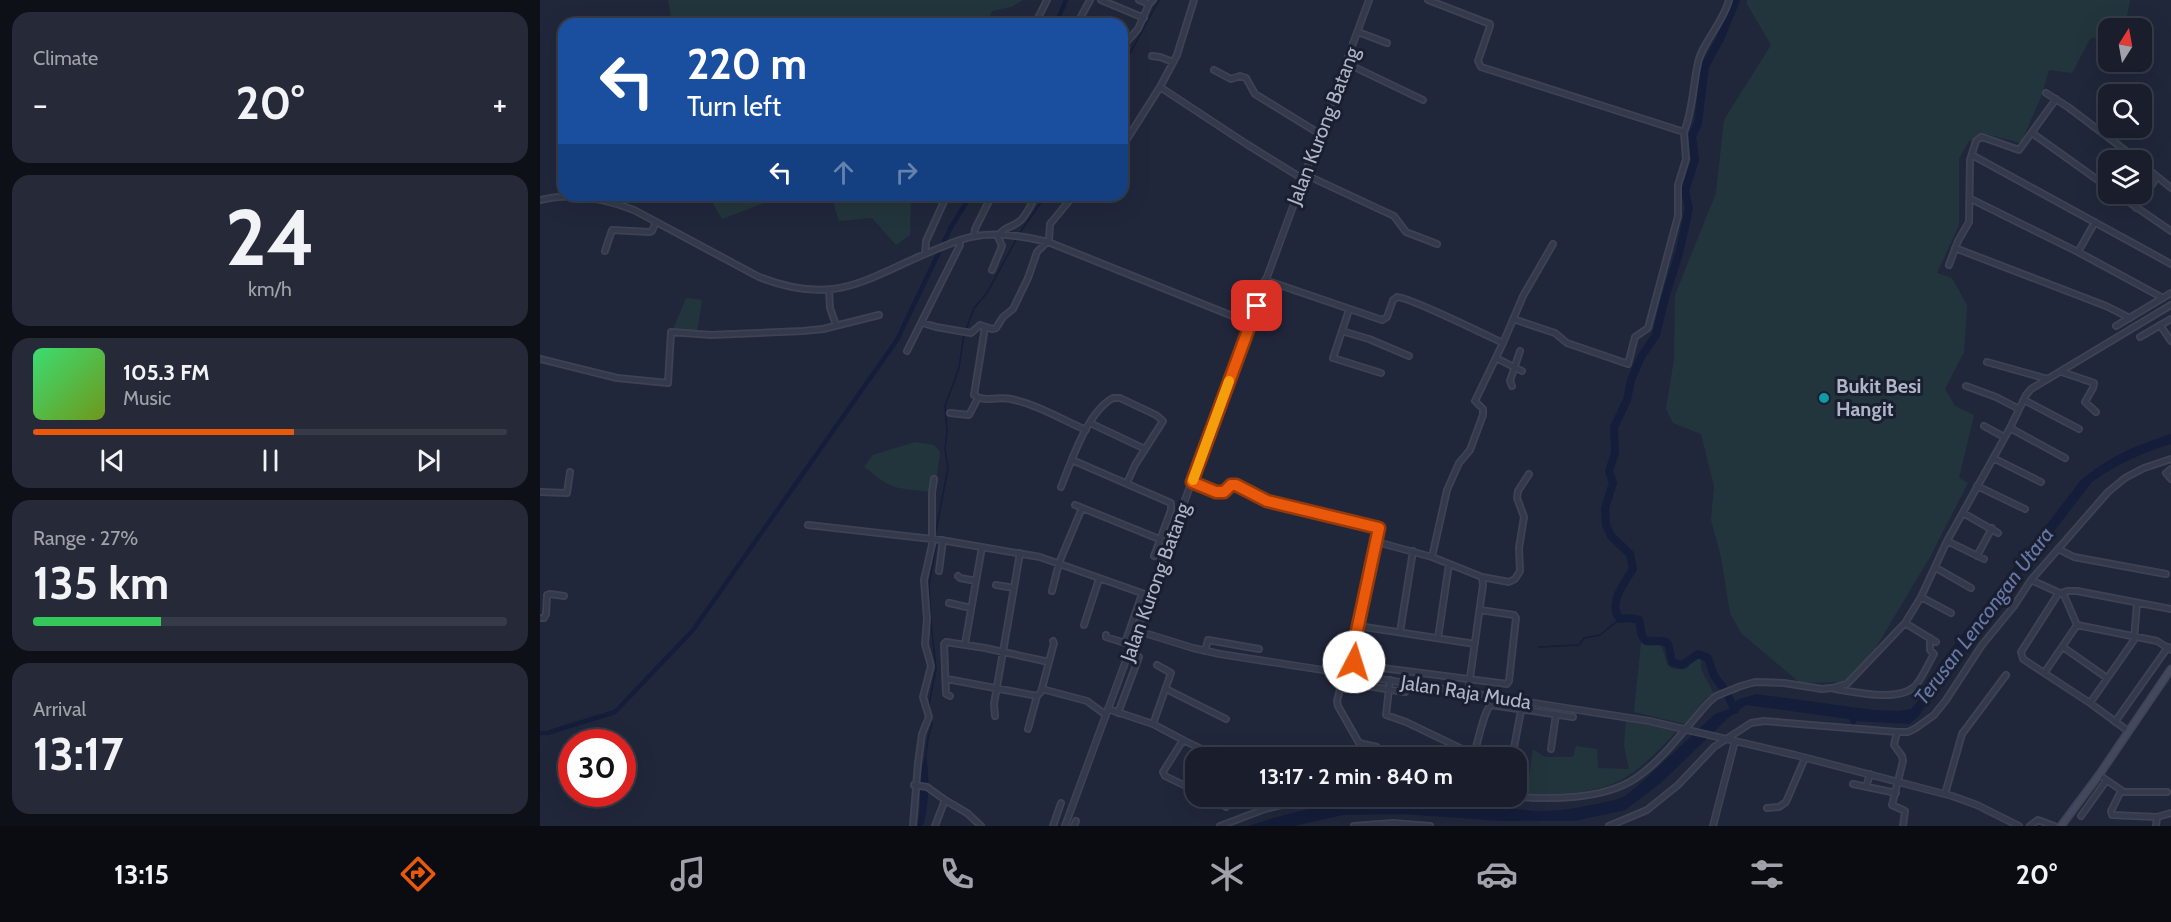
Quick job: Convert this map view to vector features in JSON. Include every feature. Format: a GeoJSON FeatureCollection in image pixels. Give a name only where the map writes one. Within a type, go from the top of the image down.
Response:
{"type":"FeatureCollection","features":[{"type":"Feature","properties":{"kind":"main road"},"geometry":{"type":"LineString","coordinates":[[2061,826],[2171,669]]}},
{"type":"Feature","properties":{"kind":"street"},"geometry":{"type":"LineString","coordinates":[[1038,18],[1047,0]]}},
{"type":"Feature","properties":{"kind":"street"},"geometry":{"type":"LineString","coordinates":[[1080,18],[1090,0]]}},
{"type":"Feature","properties":{"kind":"street"},"geometry":{"type":"LineString","coordinates":[[1101,0],[1144,18]]}},
{"type":"Feature","properties":{"kind":"street"},"geometry":{"type":"LineString","coordinates":[[1128,40],[1138,29],[1151,2],[1140,0]]}},
{"type":"Feature","properties":{"kind":"street"},"geometry":{"type":"LineString","coordinates":[[1128,138],[1173,62],[1182,42],[1194,0]]}},
{"type":"Feature","properties":{"kind":"street","name":"Jalan Kurong Batang"},"geometry":{"type":"LineString","coordinates":[[1065,826],[1369,0]]}},
{"type":"Feature","properties":{"kind":"street"},"geometry":{"type":"LineString","coordinates":[[1428,0],[1490,24],[1478,61],[1481,67],[1684,132]]}},
{"type":"Feature","properties":{"kind":"street"},"geometry":{"type":"LineString","coordinates":[[1514,319],[1557,334],[1567,343],[1628,364],[1635,337],[1648,328],[1678,216],[1678,185],[1686,159],[1684,132],[1689,118],[1698,62],[1729,0]]}},
{"type":"Feature","properties":{"kind":"street"},"geometry":{"type":"LineString","coordinates":[[1358,32],[1387,44]]}},
{"type":"Feature","properties":{"kind":"street"},"geometry":{"type":"LineString","coordinates":[[1152,56],[1173,62]]}},
{"type":"Feature","properties":{"kind":"street"},"geometry":{"type":"LineString","coordinates":[[1346,63],[1423,100]]}},
{"type":"Feature","properties":{"kind":"street"},"geometry":{"type":"LineString","coordinates":[[1214,70],[1232,80],[1240,76],[1246,78],[1255,94],[1320,134]]}},
{"type":"Feature","properties":{"kind":"street"},"geometry":{"type":"LineString","coordinates":[[1160,87],[1248,145],[1304,176],[1394,216],[1406,232],[1437,244]]}},
{"type":"Feature","properties":{"kind":"street"},"geometry":{"type":"LineString","coordinates":[[2046,93],[2125,150]]}},
{"type":"Feature","properties":{"kind":"street"},"geometry":{"type":"LineString","coordinates":[[1949,265],[1955,248],[1970,222],[1969,167],[1976,141],[1981,137],[2017,151],[2056,99]]}},
{"type":"Feature","properties":{"kind":"street"},"geometry":{"type":"LineString","coordinates":[[2032,133],[2098,180]]}},
{"type":"Feature","properties":{"kind":"street"},"geometry":{"type":"LineString","coordinates":[[1972,154],[2171,264]]}},
{"type":"Feature","properties":{"kind":"street"},"geometry":{"type":"LineString","coordinates":[[2152,173],[2171,188]]}},
{"type":"Feature","properties":{"kind":"street"},"geometry":{"type":"LineString","coordinates":[[2136,208],[2157,177]]}},
{"type":"Feature","properties":{"kind":"street"},"geometry":{"type":"LineString","coordinates":[[540,200],[558,198]]}},
{"type":"Feature","properties":{"kind":"street"},"geometry":{"type":"LineString","coordinates":[[1971,200],[2078,252],[2163,298]]}},
{"type":"Feature","properties":{"kind":"street"},"geometry":{"type":"LineString","coordinates":[[607,201],[634,210],[759,277],[791,287],[829,290],[867,281],[925,254],[974,236],[1013,235],[1048,242],[1250,323]]}},
{"type":"Feature","properties":{"kind":"street"},"geometry":{"type":"LineString","coordinates":[[925,254],[926,241],[944,201]]}},
{"type":"Feature","properties":{"kind":"street"},"geometry":{"type":"LineString","coordinates":[[974,236],[989,201]]}},
{"type":"Feature","properties":{"kind":"street"},"geometry":{"type":"LineString","coordinates":[[992,270],[1002,246],[999,234],[1002,230],[1020,221],[1032,201]]}},
{"type":"Feature","properties":{"kind":"street"},"geometry":{"type":"LineString","coordinates":[[923,323],[972,333],[980,325],[996,328],[1004,317],[1011,313],[1024,288],[1038,249],[1050,239],[1048,231],[1050,224],[1069,201]]}},
{"type":"Feature","properties":{"kind":"street"},"geometry":{"type":"LineString","coordinates":[[2130,204],[2171,231]]}},
{"type":"Feature","properties":{"kind":"street"},"geometry":{"type":"LineString","coordinates":[[605,251],[612,230],[652,231],[656,222]]}},
{"type":"Feature","properties":{"kind":"street"},"geometry":{"type":"LineString","coordinates":[[2078,252],[2095,222]]}},
{"type":"Feature","properties":{"kind":"street"},"geometry":{"type":"LineString","coordinates":[[907,351],[960,245],[958,241]]}},
{"type":"Feature","properties":{"kind":"street"},"geometry":{"type":"LineString","coordinates":[[1432,557],[1447,490],[1459,463],[1470,450],[1484,411],[1477,404],[1477,397],[1523,296],[1553,244]]}},
{"type":"Feature","properties":{"kind":"street"},"geometry":{"type":"LineString","coordinates":[[1955,248],[2106,306],[2130,318]]}},
{"type":"Feature","properties":{"kind":"street"},"geometry":{"type":"LineString","coordinates":[[1265,280],[1382,320],[1388,317],[1394,300],[1401,298],[1422,305],[1503,343]]}},
{"type":"Feature","properties":{"kind":"street"},"geometry":{"type":"LineString","coordinates":[[829,290],[830,308],[836,326]]}},
{"type":"Feature","properties":{"kind":"street"},"geometry":{"type":"LineString","coordinates":[[2116,326],[2171,294]]}},
{"type":"Feature","properties":{"kind":"street"},"geometry":{"type":"LineString","coordinates":[[1833,688],[1847,684],[1905,624],[1936,568],[1947,541],[2031,389],[2171,305]]}},
{"type":"Feature","properties":{"kind":"street"},"geometry":{"type":"LineString","coordinates":[[1349,309],[1333,358],[1381,373]]}},
{"type":"Feature","properties":{"kind":"street"},"geometry":{"type":"LineString","coordinates":[[540,359],[617,378],[668,383],[671,332],[711,335],[803,331],[836,326],[879,315]]}},
{"type":"Feature","properties":{"kind":"street"},"geometry":{"type":"LineString","coordinates":[[2140,337],[2171,318]]}},
{"type":"Feature","properties":{"kind":"street"},"geometry":{"type":"LineString","coordinates":[[2160,325],[2171,341]]}},
{"type":"Feature","properties":{"kind":"street"},"geometry":{"type":"LineString","coordinates":[[985,327],[974,395],[985,400],[1002,397],[1016,400],[1086,430]]}},
{"type":"Feature","properties":{"kind":"street"},"geometry":{"type":"LineString","coordinates":[[1342,331],[1369,339],[1409,356]]}},
{"type":"Feature","properties":{"kind":"street"},"geometry":{"type":"LineString","coordinates":[[1512,386],[1510,381],[1520,351]]}},
{"type":"Feature","properties":{"kind":"street"},"geometry":{"type":"LineString","coordinates":[[1496,358],[1522,371]]}},
{"type":"Feature","properties":{"kind":"street"},"geometry":{"type":"LineString","coordinates":[[1987,362],[2049,380]]}},
{"type":"Feature","properties":{"kind":"street"},"geometry":{"type":"LineString","coordinates":[[2062,372],[2094,383],[2085,402],[2096,412]]}},
{"type":"Feature","properties":{"kind":"street"},"geometry":{"type":"LineString","coordinates":[[1966,386],[1996,397],[2019,409]]}},
{"type":"Feature","properties":{"kind":"street"},"geometry":{"type":"LineString","coordinates":[[950,413],[969,415],[978,398]]}},
{"type":"Feature","properties":{"kind":"street"},"geometry":{"type":"LineString","coordinates":[[1061,487],[1090,423],[1101,406],[1113,398],[1119,398],[1156,415],[1163,422],[1127,483]]}},
{"type":"Feature","properties":{"kind":"street"},"geometry":{"type":"LineString","coordinates":[[2024,400],[2079,429]]}},
{"type":"Feature","properties":{"kind":"street"},"geometry":{"type":"LineString","coordinates":[[1090,423],[1145,449]]}},
{"type":"Feature","properties":{"kind":"street"},"geometry":{"type":"LineString","coordinates":[[1984,426],[2004,438]]}},
{"type":"Feature","properties":{"kind":"street"},"geometry":{"type":"LineString","coordinates":[[2010,428],[2065,458]]}},
{"type":"Feature","properties":{"kind":"street"},"geometry":{"type":"LineString","coordinates":[[1993,458],[2041,482]]}},
{"type":"Feature","properties":{"kind":"street"},"geometry":{"type":"LineString","coordinates":[[1609,826],[1647,810],[1678,785],[1714,747],[1746,726],[1758,721],[1897,732],[1908,732],[1916,728],[1934,715],[1982,645],[2014,606],[2031,580],[2114,486],[2144,468],[2171,459]]}},
{"type":"Feature","properties":{"kind":"street"},"geometry":{"type":"LineString","coordinates":[[1072,460],[1168,501],[1172,505],[1154,556]]}},
{"type":"Feature","properties":{"kind":"street"},"geometry":{"type":"LineString","coordinates":[[2171,469],[2166,473],[2171,479]]}},
{"type":"Feature","properties":{"kind":"street"},"geometry":{"type":"LineString","coordinates":[[540,492],[567,492],[570,472]]}},
{"type":"Feature","properties":{"kind":"street"},"geometry":{"type":"LineString","coordinates":[[1377,542],[1432,557],[1482,577],[1509,582],[1515,579],[1520,571],[1519,548],[1524,517],[1517,498],[1518,491],[1529,474]]}},
{"type":"Feature","properties":{"kind":"street"},"geometry":{"type":"LineString","coordinates":[[912,826],[922,734],[928,717],[923,697],[931,666],[926,644],[924,580],[930,556],[934,479]]}},
{"type":"Feature","properties":{"kind":"street"},"geometry":{"type":"LineString","coordinates":[[1192,482],[1216,492],[1224,492],[1231,485],[1236,485],[1267,501],[1376,526],[1379,530],[1377,542],[1352,654],[1356,663],[1505,685],[1509,681],[1516,618],[1514,615],[1480,610]]}},
{"type":"Feature","properties":{"kind":"street"},"geometry":{"type":"LineString","coordinates":[[1977,486],[2025,509]]}},
{"type":"Feature","properties":{"kind":"street"},"geometry":{"type":"LineString","coordinates":[[1075,505],[1169,543]]}},
{"type":"Feature","properties":{"kind":"street"},"geometry":{"type":"LineString","coordinates":[[1052,591],[1059,563],[1082,508]]}},
{"type":"Feature","properties":{"kind":"street"},"geometry":{"type":"LineString","coordinates":[[1963,513],[1998,532]]}},
{"type":"Feature","properties":{"kind":"street"},"geometry":{"type":"LineString","coordinates":[[808,525],[943,540],[1020,553],[1059,563],[1150,596]]}},
{"type":"Feature","properties":{"kind":"street"},"geometry":{"type":"LineString","coordinates":[[1977,556],[1992,528]]}},
{"type":"Feature","properties":{"kind":"street"},"geometry":{"type":"LineString","coordinates":[[939,571],[943,540]]}},
{"type":"Feature","properties":{"kind":"street"},"geometry":{"type":"LineString","coordinates":[[1947,541],[1984,559]]}},
{"type":"Feature","properties":{"kind":"street"},"geometry":{"type":"LineString","coordinates":[[964,644],[982,547]]}},
{"type":"Feature","properties":{"kind":"street"},"geometry":{"type":"LineString","coordinates":[[2058,549],[2074,557],[2166,574]]}},
{"type":"Feature","properties":{"kind":"street"},"geometry":{"type":"LineString","coordinates":[[1400,632],[1413,551]]}},
{"type":"Feature","properties":{"kind":"street"},"geometry":{"type":"LineString","coordinates":[[995,716],[994,704],[1020,553]]}},
{"type":"Feature","properties":{"kind":"street"},"geometry":{"type":"LineString","coordinates":[[1438,638],[1449,564]]}},
{"type":"Feature","properties":{"kind":"street"},"geometry":{"type":"LineString","coordinates":[[1936,568],[1971,588]]}},
{"type":"Feature","properties":{"kind":"street"},"geometry":{"type":"LineString","coordinates":[[958,576],[976,580]]}},
{"type":"Feature","properties":{"kind":"street"},"geometry":{"type":"LineString","coordinates":[[1468,692],[1484,585],[1482,577]]}},
{"type":"Feature","properties":{"kind":"street"},"geometry":{"type":"LineString","coordinates":[[1084,625],[1099,579]]}},
{"type":"Feature","properties":{"kind":"street"},"geometry":{"type":"LineString","coordinates":[[2031,580],[2064,595],[2077,626]]}},
{"type":"Feature","properties":{"kind":"street"},"geometry":{"type":"LineString","coordinates":[[996,585],[1014,588]]}},
{"type":"Feature","properties":{"kind":"street"},"geometry":{"type":"LineString","coordinates":[[2128,731],[2024,659],[2020,653],[2061,593],[2071,591],[2171,609]]}},
{"type":"Feature","properties":{"kind":"street"},"geometry":{"type":"LineString","coordinates":[[1106,635],[1106,637],[1125,644],[1142,594]]}},
{"type":"Feature","properties":{"kind":"street"},"geometry":{"type":"LineString","coordinates":[[540,618],[544,618],[546,614],[547,595],[564,596]]}},
{"type":"Feature","properties":{"kind":"street"},"geometry":{"type":"LineString","coordinates":[[1921,597],[1951,613]]}},
{"type":"Feature","properties":{"kind":"street"},"geometry":{"type":"LineString","coordinates":[[949,603],[971,608]]}},
{"type":"Feature","properties":{"kind":"street"},"geometry":{"type":"LineString","coordinates":[[2090,703],[2134,640],[2137,603]]}},
{"type":"Feature","properties":{"kind":"street"},"geometry":{"type":"LineString","coordinates":[[1527,797],[1557,798],[1617,787],[1636,778],[1654,764],[1716,696],[1755,682],[1784,682],[1866,694],[1895,695],[1914,687],[1934,654],[1930,650],[1933,640],[1905,624]]}},
{"type":"Feature","properties":{"kind":"street"},"geometry":{"type":"LineString","coordinates":[[1358,626],[1475,644]]}},
{"type":"Feature","properties":{"kind":"street"},"geometry":{"type":"LineString","coordinates":[[2077,626],[2157,641],[2170,648],[2115,722]]}},
{"type":"Feature","properties":{"kind":"street"},"geometry":{"type":"LineString","coordinates":[[2045,672],[2077,626]]}},
{"type":"Feature","properties":{"kind":"street","name":"Jalan Raja Muda"},"geometry":{"type":"LineString","coordinates":[[1138,631],[1205,651],[1599,712],[1687,729],[1945,794],[1977,805],[2019,826]]}},
{"type":"Feature","properties":{"kind":"street"},"geometry":{"type":"LineString","coordinates":[[1205,651],[1208,640],[1259,649]]}},
{"type":"Feature","properties":{"kind":"street"},"geometry":{"type":"LineString","coordinates":[[1028,729],[1037,696],[1042,689],[1053,641]]}},
{"type":"Feature","properties":{"kind":"street"},"geometry":{"type":"LineString","coordinates":[[950,696],[946,694],[944,644],[949,642],[1049,662]]}},
{"type":"Feature","properties":{"kind":"street"},"geometry":{"type":"LineString","coordinates":[[2063,647],[2107,678]]}},
{"type":"Feature","properties":{"kind":"street"},"geometry":{"type":"LineString","coordinates":[[1118,713],[1139,657]]}},
{"type":"Feature","properties":{"kind":"street"},"geometry":{"type":"LineString","coordinates":[[1153,723],[1171,673],[1157,665]]}},
{"type":"Feature","properties":{"kind":"street"},"geometry":{"type":"LineString","coordinates":[[1344,673],[1337,703],[1340,710],[1359,743],[1377,747]]}},
{"type":"Feature","properties":{"kind":"street"},"geometry":{"type":"LineString","coordinates":[[1945,794],[1962,734],[2006,675]]}},
{"type":"Feature","properties":{"kind":"street"},"geometry":{"type":"LineString","coordinates":[[947,679],[1037,696]]}},
{"type":"Feature","properties":{"kind":"street"},"geometry":{"type":"LineString","coordinates":[[1390,680],[1386,716],[1406,722],[1458,747]]}},
{"type":"Feature","properties":{"kind":"street"},"geometry":{"type":"LineString","coordinates":[[1342,682],[1405,692]]}},
{"type":"Feature","properties":{"kind":"street"},"geometry":{"type":"LineString","coordinates":[[1042,689],[1087,701],[1107,712],[1153,723],[1197,747]]}},
{"type":"Feature","properties":{"kind":"street"},"geometry":{"type":"LineString","coordinates":[[1166,689],[1226,719]]}},
{"type":"Feature","properties":{"kind":"street"},"geometry":{"type":"LineString","coordinates":[[1514,747],[1523,700]]}},
{"type":"Feature","properties":{"kind":"street"},"geometry":{"type":"LineString","coordinates":[[1476,747],[1487,707],[1494,705],[1573,717]]}},
{"type":"Feature","properties":{"kind":"street"},"geometry":{"type":"LineString","coordinates":[[1551,749],[1556,714]]}},
{"type":"Feature","properties":{"kind":"street"},"geometry":{"type":"LineString","coordinates":[[1897,732],[1894,745],[1903,761],[1892,806],[1905,811],[1903,826]]}},
{"type":"Feature","properties":{"kind":"street"},"geometry":{"type":"LineString","coordinates":[[1183,740],[1163,772],[1166,776],[1185,786]]}},
{"type":"Feature","properties":{"kind":"street"},"geometry":{"type":"LineString","coordinates":[[1713,826],[1735,741]]}},
{"type":"Feature","properties":{"kind":"street"},"geometry":{"type":"LineString","coordinates":[[1767,808],[1779,807],[1786,802],[1805,758]]}},
{"type":"Feature","properties":{"kind":"street"},"geometry":{"type":"LineString","coordinates":[[1866,787],[1870,774]]}},
{"type":"Feature","properties":{"kind":"street"},"geometry":{"type":"LineString","coordinates":[[2099,774],[2121,791],[2167,792]]}},
{"type":"Feature","properties":{"kind":"street"},"geometry":{"type":"LineString","coordinates":[[2081,816],[2106,780]]}},
{"type":"Feature","properties":{"kind":"street"},"geometry":{"type":"LineString","coordinates":[[1853,784],[1896,793]]}},
{"type":"Feature","properties":{"kind":"street"},"geometry":{"type":"LineString","coordinates":[[916,786],[927,787],[967,813],[981,826]]}},
{"type":"Feature","properties":{"kind":"street"},"geometry":{"type":"LineString","coordinates":[[2121,791],[2111,811],[2112,815],[2157,817],[2171,813]]}},
{"type":"Feature","properties":{"kind":"street"},"geometry":{"type":"LineString","coordinates":[[935,826],[945,800]]}},
{"type":"Feature","properties":{"kind":"street"},"geometry":{"type":"LineString","coordinates":[[1053,826],[1061,803]]}},
{"type":"Feature","properties":{"kind":"street"},"geometry":{"type":"LineString","coordinates":[[1220,826],[1273,807]]}},
{"type":"Feature","properties":{"kind":"street"},"geometry":{"type":"LineString","coordinates":[[1057,813],[1069,817]]}},
{"type":"Feature","properties":{"kind":"street"},"geometry":{"type":"LineString","coordinates":[[2156,826],[2157,817]]}},
{"type":"Feature","properties":{"kind":"street"},"geometry":{"type":"LineString","coordinates":[[2030,826],[2038,820],[2054,826]]}},
{"type":"Feature","properties":{"kind":"street"},"geometry":{"type":"LineString","coordinates":[[1354,826],[1393,823],[1430,826]]}},
{"type":"Feature","properties":{"kind":"shaded area"},"geometry":{"type":"Polygon","coordinates":[[[668,0],[1023,0],[1011,7],[992,11],[989,18],[671,18],[668,0]]]}},
{"type":"Feature","properties":{"kind":"shaded area"},"geometry":{"type":"Polygon","coordinates":[[[1747,0],[2130,0],[2127,18],[2098,18],[2098,37],[2090,39],[2072,73],[2049,70],[2041,97],[2021,143],[1986,134],[1969,141],[1959,159],[1959,225],[1937,273],[1952,278],[1967,305],[1964,352],[1945,389],[1955,406],[1974,415],[1959,478],[1968,483],[1930,557],[1872,654],[1844,682],[1800,683],[1741,633],[1730,613],[1721,557],[1711,520],[1714,486],[1701,434],[1673,423],[1666,409],[1674,359],[1675,295],[1716,193],[1724,120],[1771,45],[1747,4],[1747,0]]]}},
{"type":"Feature","properties":{"kind":"shaded area"},"geometry":{"type":"Polygon","coordinates":[[[712,201],[769,201],[722,219],[712,201]]]}},
{"type":"Feature","properties":{"kind":"shaded area"},"geometry":{"type":"Polygon","coordinates":[[[833,201],[911,201],[910,235],[896,245],[872,218],[839,221],[833,201]]]}},
{"type":"Feature","properties":{"kind":"shaded area"},"geometry":{"type":"Polygon","coordinates":[[[686,298],[702,300],[697,333],[673,330],[686,298]]]}},
{"type":"Feature","properties":{"kind":"shaded area"},"geometry":{"type":"Polygon","coordinates":[[[915,442],[934,445],[940,452],[937,475],[931,492],[893,486],[864,467],[873,455],[915,442]]]}},
{"type":"Feature","properties":{"kind":"shaded area"},"geometry":{"type":"Polygon","coordinates":[[[1641,643],[1658,643],[1667,663],[1673,669],[1688,668],[1694,655],[1701,659],[1701,669],[1714,694],[1706,698],[1685,724],[1634,712],[1641,643]]]}},
{"type":"Feature","properties":{"kind":"shaded area"},"geometry":{"type":"Polygon","coordinates":[[[1626,721],[1677,731],[1637,770],[1610,785],[1575,793],[1527,794],[1533,749],[1545,757],[1573,757],[1576,746],[1597,749],[1598,768],[1629,769],[1624,745],[1626,721]]]}},
{"type":"Feature","properties":{"kind":"water","name":"Terusan Lencongan Utara"},"geometry":{"type":"Polygon","coordinates":[[[2171,434],[2171,444],[2130,460],[2092,482],[1977,631],[1918,717],[1909,724],[1857,721],[1853,727],[1849,719],[1746,705],[1728,718],[1662,782],[1625,810],[1575,821],[1502,821],[1402,814],[1343,815],[1294,826],[1248,826],[1320,807],[1493,807],[1547,811],[1577,808],[1615,800],[1625,796],[1642,782],[1715,714],[1734,707],[1737,700],[1756,694],[1874,710],[1911,709],[1938,666],[2081,480],[2124,452],[2171,434]]]}},
{"type":"Feature","properties":{"kind":"water"},"geometry":{"type":"Polygon","coordinates":[[[926,755],[927,809],[923,826],[917,826],[921,774],[926,755]]]}},
{"type":"Feature","properties":{"kind":"waterway"},"geometry":{"type":"LineString","coordinates":[[1058,18],[1066,0]]}},
{"type":"Feature","properties":{"kind":"waterway"},"geometry":{"type":"LineString","coordinates":[[1128,57],[1159,0]]}},
{"type":"Feature","properties":{"kind":"waterway"},"geometry":{"type":"LineString","coordinates":[[1735,710],[1725,690],[1714,676],[1708,658],[1698,654],[1682,665],[1672,662],[1666,642],[1646,641],[1642,636],[1639,620],[1620,619],[1616,613],[1616,600],[1633,569],[1630,554],[1611,536],[1606,525],[1605,508],[1613,483],[1609,471],[1615,453],[1614,427],[1627,400],[1631,380],[1641,357],[1656,335],[1680,250],[1689,208],[1685,191],[1695,160],[1692,136],[1698,123],[1705,66],[1720,39],[1736,0]]}},
{"type":"Feature","properties":{"kind":"waterway"},"geometry":{"type":"LineString","coordinates":[[540,733],[547,733],[615,712],[693,630],[897,340],[951,227],[967,201]]}},
{"type":"Feature","properties":{"kind":"waterway"},"geometry":{"type":"LineString","coordinates":[[1019,234],[1042,201]]}},
{"type":"Feature","properties":{"kind":"waterway"},"geometry":{"type":"LineString","coordinates":[[966,330],[974,308],[987,293],[1017,238]]}},
{"type":"Feature","properties":{"kind":"waterway"},"geometry":{"type":"LineString","coordinates":[[936,531],[948,468],[945,449],[947,431],[945,406],[959,368],[964,334]]}},
{"type":"Feature","properties":{"kind":"waterway"},"geometry":{"type":"LineString","coordinates":[[926,755],[932,725],[929,705],[936,669],[929,585],[936,546]]}},
{"type":"Feature","properties":{"kind":"waterway"},"geometry":{"type":"LineString","coordinates":[[1539,647],[1579,645],[1584,638],[1600,635],[1620,619]]}},
{"type":"Feature","properties":{"kind":"slow traffic"},"geometry":{"type":"LineString","coordinates":[[1193,480],[1229,381]]}},
{"type":"Feature","properties":{"kind":"place","name":"Bukit Besi Hangit"},"geometry":{"type":"Point","coordinates":[1824,398]}},
{"type":"Feature","properties":{"kind":"route"},"geometry":{"type":"LineString","coordinates":[[1257,306],[1192,482],[1216,492],[1224,492],[1231,485],[1236,485],[1267,501],[1379,528],[1352,654],[1354,662]]}}]}
